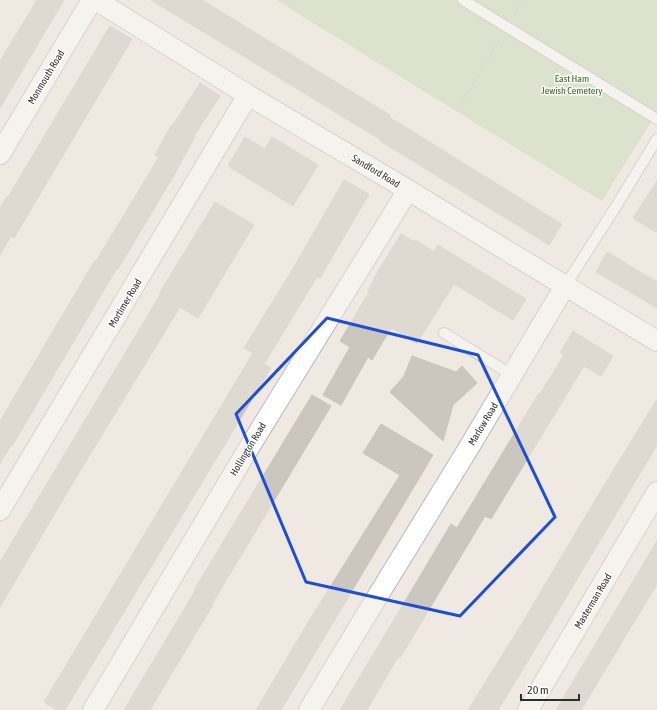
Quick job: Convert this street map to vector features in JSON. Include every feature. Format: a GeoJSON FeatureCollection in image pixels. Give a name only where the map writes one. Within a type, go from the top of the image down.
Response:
{"type":"FeatureCollection","features":[{"type":"Feature","properties":{"kind":"street","name":"Monmouth Road"},"geometry":{"type":"LineString","coordinates":[[0,154],[92,0]]}},
{"type":"Feature","properties":{"kind":"street","name":"Sandford Road"},"geometry":{"type":"LineString","coordinates":[[96,0],[248,94],[657,341]]}},
{"type":"Feature","properties":{"kind":"street","name":"Mortimer Road"},"geometry":{"type":"LineString","coordinates":[[0,510],[248,94]]}},
{"type":"Feature","properties":{"kind":"street","name":"Hollington Road"},"geometry":{"type":"LineString","coordinates":[[93,710],[247,450],[408,190]]}},
{"type":"Feature","properties":{"kind":"street","name":"Marlow Road"},"geometry":{"type":"LineString","coordinates":[[309,710],[565,286]]}},
{"type":"Feature","properties":{"kind":"street","name":"Masterman Road"},"geometry":{"type":"LineString","coordinates":[[530,709],[657,492]]}},
{"type":"Feature","properties":{"kind":"lane"},"geometry":{"type":"LineString","coordinates":[[463,0],[657,119]]}},
{"type":"Feature","properties":{"kind":"lane","name":"Marlow Road"},"geometry":{"type":"LineString","coordinates":[[565,286],[657,139]]}},
{"type":"Feature","properties":{"kind":"lane"},"geometry":{"type":"LineString","coordinates":[[444,333],[512,375]]}},
{"type":"Feature","properties":{"kind":"path"},"geometry":{"type":"LineString","coordinates":[[459,107],[523,0]]}},
{"type":"Feature","properties":{"kind":"highlighted area"},"geometry":{"type":"Polygon","coordinates":[[[327,318],[478,355],[555,517],[460,616],[306,582],[236,414],[327,318]]]}},
{"type":"Feature","properties":{"kind":"green space","name":"East Ham Jewish Cemetery"},"geometry":{"type":"Polygon","coordinates":[[[276,0],[657,0],[657,112],[602,201],[276,0]]]}},
{"type":"Feature","properties":{"kind":"building"},"geometry":{"type":"Polygon","coordinates":[[[37,0],[64,0],[0,108],[0,61],[37,0]]]}},
{"type":"Feature","properties":{"kind":"building"},"geometry":{"type":"Polygon","coordinates":[[[151,0],[202,0],[390,115],[389,117],[562,224],[549,245],[380,141],[381,140],[151,0]]]}},
{"type":"Feature","properties":{"kind":"building"},"geometry":{"type":"Polygon","coordinates":[[[110,26],[132,39],[14,238],[11,236],[0,255],[0,208],[110,26]]]}},
{"type":"Feature","properties":{"kind":"building"},"geometry":{"type":"Polygon","coordinates":[[[200,83],[220,96],[194,136],[195,137],[176,172],[0,464],[0,421],[95,260],[96,261],[159,157],[155,155],[172,124],[173,125],[200,83]]]}},
{"type":"Feature","properties":{"kind":"building"},"geometry":{"type":"Polygon","coordinates":[[[245,137],[265,149],[272,137],[318,165],[293,206],[228,166],[245,137]]]}},
{"type":"Feature","properties":{"kind":"building"},"geometry":{"type":"Polygon","coordinates":[[[344,180],[369,194],[320,278],[317,277],[264,364],[271,368],[65,710],[57,710],[44,702],[253,353],[244,348],[291,272],[344,180]]]}},
{"type":"Feature","properties":{"kind":"building"},"geometry":{"type":"Polygon","coordinates":[[[657,181],[657,233],[633,218],[657,181]]]}},
{"type":"Feature","properties":{"kind":"building"},"geometry":{"type":"Polygon","coordinates":[[[215,202],[254,225],[198,318],[180,307],[72,484],[0,607],[0,562],[215,202]]]}},
{"type":"Feature","properties":{"kind":"building"},"geometry":{"type":"Polygon","coordinates":[[[401,234],[415,242],[416,240],[434,252],[438,245],[526,299],[513,320],[454,284],[417,343],[391,328],[372,360],[368,357],[341,405],[323,395],[350,347],[340,341],[369,292],[368,291],[378,271],[401,234]]]}},
{"type":"Feature","properties":{"kind":"building"},"geometry":{"type":"Polygon","coordinates":[[[607,252],[657,282],[657,308],[596,272],[607,252]]]}},
{"type":"Feature","properties":{"kind":"building"},"geometry":{"type":"Polygon","coordinates":[[[573,331],[613,356],[601,376],[584,366],[491,519],[485,516],[367,710],[340,710],[451,524],[457,528],[539,393],[540,394],[564,355],[560,353],[573,331]]]}},
{"type":"Feature","properties":{"kind":"building"},"geometry":{"type":"Polygon","coordinates":[[[412,356],[456,372],[462,366],[477,383],[453,405],[443,441],[390,392],[404,376],[412,356]]]}},
{"type":"Feature","properties":{"kind":"building"},"geometry":{"type":"Polygon","coordinates":[[[312,395],[331,406],[212,604],[213,605],[150,710],[124,710],[195,591],[194,590],[312,395]]]}},
{"type":"Feature","properties":{"kind":"building"},"geometry":{"type":"Polygon","coordinates":[[[657,399],[657,445],[545,633],[498,710],[468,710],[521,625],[657,399]]]}},
{"type":"Feature","properties":{"kind":"building"},"geometry":{"type":"Polygon","coordinates":[[[381,424],[433,455],[281,710],[256,710],[307,624],[400,475],[363,453],[381,424]]]}},
{"type":"Feature","properties":{"kind":"building"},"geometry":{"type":"Polygon","coordinates":[[[657,541],[657,584],[581,710],[556,710],[657,541]]]}}]}
